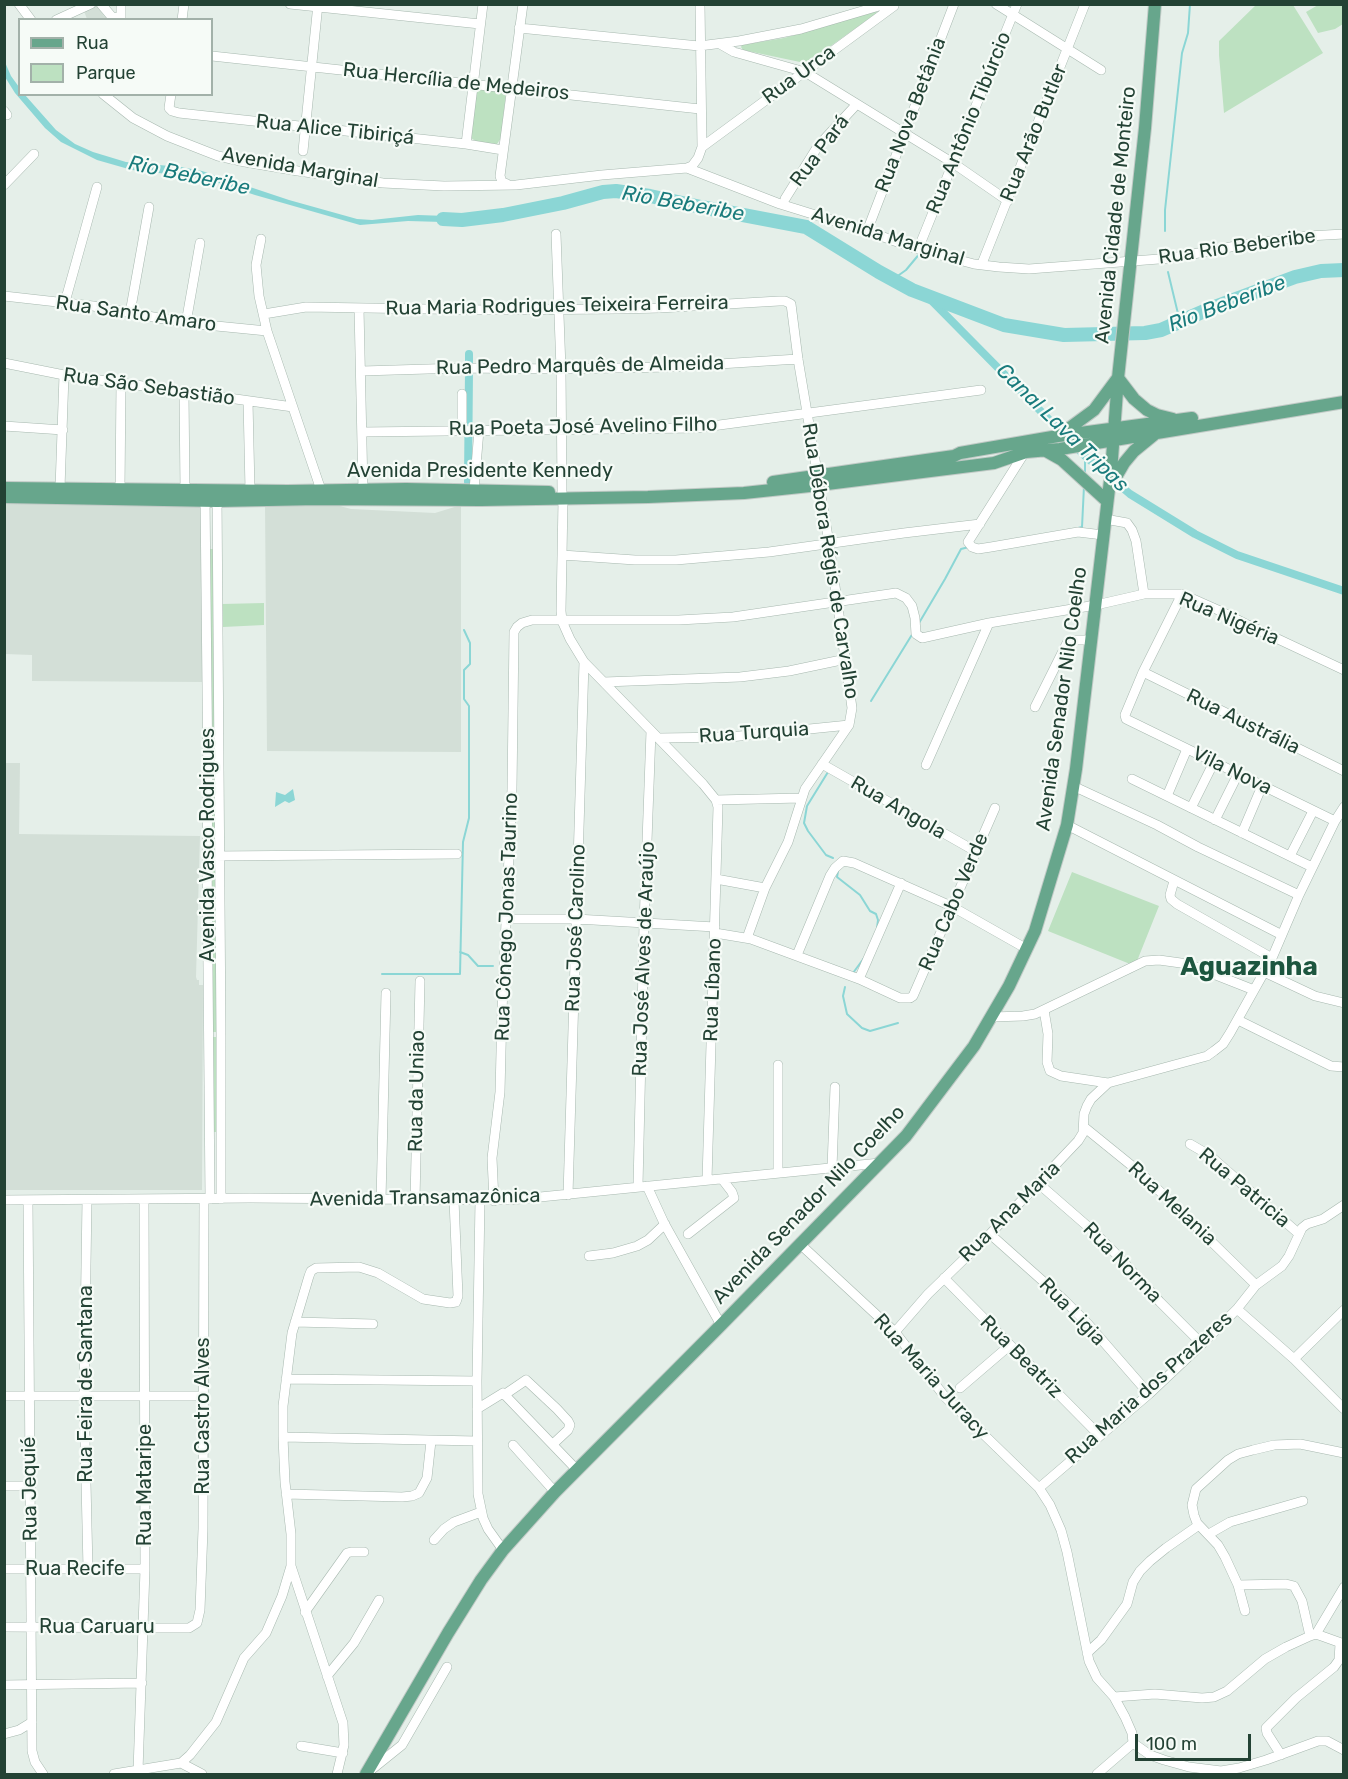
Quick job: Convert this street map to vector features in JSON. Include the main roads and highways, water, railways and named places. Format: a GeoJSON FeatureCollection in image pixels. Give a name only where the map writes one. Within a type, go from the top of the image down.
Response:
{"type":"FeatureCollection","features":[{"type":"Feature","properties":{"kind":"main road","name":"Avenida Cidade de Monteiro"},"geometry":{"type":"LineString","coordinates":[[1114,435],[1155,4]]}},
{"type":"Feature","properties":{"kind":"main road"},"geometry":{"type":"LineString","coordinates":[[1075,431],[1118,378],[1134,399],[1147,410],[1178,421]]}},
{"type":"Feature","properties":{"kind":"main road","name":"Avenida Presidente Kennedy"},"geometry":{"type":"LineString","coordinates":[[1023,447],[1060,449],[1178,421],[1344,394]]}},
{"type":"Feature","properties":{"kind":"main road","name":"Avenida Presidente Kennedy"},"geometry":{"type":"LineString","coordinates":[[819,481],[884,478],[1000,453],[1075,431],[1114,435],[1157,433],[1344,402]]}},
{"type":"Feature","properties":{"kind":"main road"},"geometry":{"type":"LineString","coordinates":[[1113,474],[1134,451],[1157,433]]}},
{"type":"Feature","properties":{"kind":"main road","name":"Avenida Senador Nilo Coelho"},"geometry":{"type":"LineString","coordinates":[[367,1774],[467,1600],[503,1550],[555,1492],[906,1136],[954,1074],[992,1017],[1027,949],[1040,915],[1066,825],[1096,605],[1107,496],[1113,474],[1114,435]]}},
{"type":"Feature","properties":{"kind":"main road"},"geometry":{"type":"LineString","coordinates":[[1042,449],[1057,457],[1107,496]]}},
{"type":"Feature","properties":{"kind":"main road","name":"Avenida Presidente Kennedy"},"geometry":{"type":"LineString","coordinates":[[4,497],[211,496],[318,499],[724,494],[957,462]]}},
{"type":"Feature","properties":{"kind":"main road","name":"Avenida Presidente Kennedy"},"geometry":{"type":"LineString","coordinates":[[4,488],[185,490],[211,496],[250,490],[474,490],[563,496]]}},
{"type":"Feature","properties":{"kind":"water"},"geometry":{"type":"Polygon","coordinates":[[[4,60],[18,86],[18,96],[26,96],[56,130],[75,144],[93,152],[126,162],[202,171],[289,200],[357,219],[372,220],[418,215],[447,216],[462,218],[461,224],[408,221],[360,225],[203,178],[132,170],[97,160],[61,142],[45,128],[15,93],[5,77],[4,60]]]}},
{"type":"Feature","properties":{"kind":"water"},"geometry":{"type":"Polygon","coordinates":[[[293,789],[295,800],[289,803],[285,801],[275,807],[276,792],[285,795],[293,789]]]}},
{"type":"Feature","properties":{"kind":"waterway"},"geometry":{"type":"LineString","coordinates":[[1165,231],[1165,210],[1182,53],[1188,33],[1190,4]]}},
{"type":"Feature","properties":{"kind":"waterway","name":"Rio Beberibe"},"geometry":{"type":"LineString","coordinates":[[443,219],[462,220],[503,215],[603,192],[616,191],[650,196],[806,227],[912,290],[1004,325],[1064,335],[1145,333],[1161,330],[1209,309],[1295,277],[1321,271],[1344,270]]}},
{"type":"Feature","properties":{"kind":"waterway"},"geometry":{"type":"LineString","coordinates":[[892,280],[906,270],[921,252]]}},
{"type":"Feature","properties":{"kind":"waterway"},"geometry":{"type":"LineString","coordinates":[[1168,272],[1180,322]]}},
{"type":"Feature","properties":{"kind":"waterway","name":"Canal Lava Tripas"},"geometry":{"type":"LineString","coordinates":[[928,297],[1085,456],[1130,494],[1195,534],[1237,555],[1344,591]]}},
{"type":"Feature","properties":{"kind":"waterway"},"geometry":{"type":"LineString","coordinates":[[469,354],[469,362]]}},
{"type":"Feature","properties":{"kind":"waterway"},"geometry":{"type":"LineString","coordinates":[[468,482],[469,370]]}},
{"type":"Feature","properties":{"kind":"waterway"},"geometry":{"type":"LineString","coordinates":[[1085,456],[1085,474]]}},
{"type":"Feature","properties":{"kind":"waterway"},"geometry":{"type":"LineString","coordinates":[[1078,528],[1082,527],[1084,486]]}},
{"type":"Feature","properties":{"kind":"waterway"},"geometry":{"type":"LineString","coordinates":[[919,623],[961,549],[969,547]]}},
{"type":"Feature","properties":{"kind":"waterway"},"geometry":{"type":"LineString","coordinates":[[382,974],[460,974],[463,842],[469,818],[469,706],[464,699],[464,670],[470,664],[470,643],[464,630]]}},
{"type":"Feature","properties":{"kind":"waterway"},"geometry":{"type":"LineString","coordinates":[[871,701],[913,633]]}},
{"type":"Feature","properties":{"kind":"waterway"},"geometry":{"type":"LineString","coordinates":[[828,772],[807,806],[804,823],[826,855],[833,858]]}},
{"type":"Feature","properties":{"kind":"waterway"},"geometry":{"type":"LineString","coordinates":[[838,871],[837,877],[860,895],[870,911],[876,914],[877,928]]}},
{"type":"Feature","properties":{"kind":"waterway"},"geometry":{"type":"LineString","coordinates":[[460,952],[468,955],[478,966],[493,966]]}},
{"type":"Feature","properties":{"kind":"waterway"},"geometry":{"type":"LineString","coordinates":[[853,973],[864,958]]}},
{"type":"Feature","properties":{"kind":"waterway"},"geometry":{"type":"LineString","coordinates":[[845,987],[843,996],[847,1014],[862,1028],[870,1031],[898,1023]]}},
{"type":"Feature","properties":{"kind":"district","name":"Aguazinha"},"geometry":{"type":"Point","coordinates":[1249,967]}}]}
